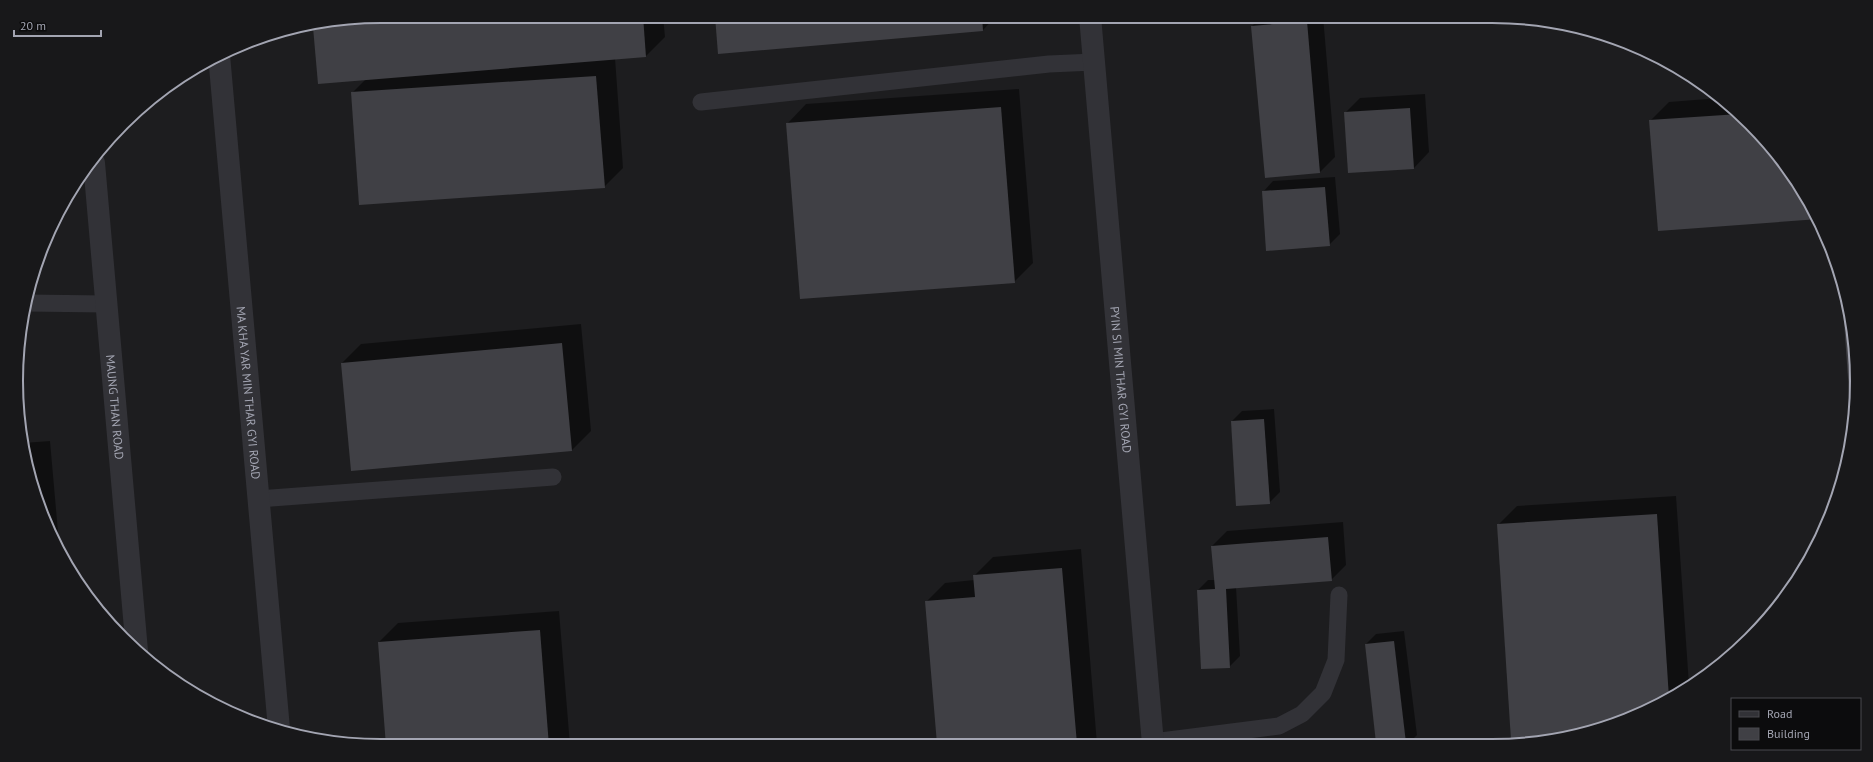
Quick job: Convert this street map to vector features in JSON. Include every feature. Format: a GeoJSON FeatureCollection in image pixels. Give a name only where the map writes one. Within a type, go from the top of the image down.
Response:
{"type":"FeatureCollection","features":[{"type":"Feature","properties":{"kind":"street","name":"PYIN SI MIN THAR GYI ROAD"},"geometry":{"type":"LineString","coordinates":[[1091,23],[1153,739]]}},
{"type":"Feature","properties":{"kind":"street","name":"MA KHA YAR MIN THAR GYI ROAD"},"geometry":{"type":"LineString","coordinates":[[220,62],[278,724]]}},
{"type":"Feature","properties":{"kind":"street","name":"MAUNG THAN ROAD"},"geometry":{"type":"LineString","coordinates":[[94,167],[136,642]]}},
{"type":"Feature","properties":{"kind":"lane"},"geometry":{"type":"LineString","coordinates":[[701,102],[1049,64],[1094,62]]}},
{"type":"Feature","properties":{"kind":"lane"},"geometry":{"type":"LineString","coordinates":[[32,303],[106,304]]}},
{"type":"Feature","properties":{"kind":"lane"},"geometry":{"type":"LineString","coordinates":[[258,499],[553,477]]}},
{"type":"Feature","properties":{"kind":"lane"},"geometry":{"type":"LineString","coordinates":[[1183,739],[1279,726],[1302,714],[1322,693],[1336,660],[1339,595]]}},
{"type":"Feature","properties":{"kind":"shaded area"},"geometry":{"type":"Polygon","coordinates":[[[381,23],[1492,23],[1539,26],[1585,35],[1629,50],[1650,60],[1691,83],[1710,97],[1745,128],[1761,145],[1790,182],[1802,202],[1823,244],[1831,266],[1838,288],[1847,334],[1850,381],[1849,404],[1847,428],[1838,474],[1823,518],[1790,580],[1761,617],[1728,650],[1691,679],[1629,712],[1585,727],[1539,736],[1492,739],[381,739],[334,736],[288,727],[244,712],[182,679],[145,650],[128,634],[97,599],[83,580],[50,518],[35,474],[26,428],[23,381],[24,358],[26,334],[35,288],[50,244],[83,182],[112,145],[145,112],[163,97],[202,71],[244,50],[266,42],[288,35],[334,26],[381,23]]]}},
{"type":"Feature","properties":{"kind":"building"},"geometry":{"type":"Polygon","coordinates":[[[381,23],[644,23],[646,57],[318,84],[313,30],[334,26],[381,23]]]}},
{"type":"Feature","properties":{"kind":"building"},"geometry":{"type":"Polygon","coordinates":[[[716,23],[982,23],[983,31],[718,54],[716,23]]]}},
{"type":"Feature","properties":{"kind":"building"},"geometry":{"type":"Polygon","coordinates":[[[1285,23],[1307,23],[1320,173],[1265,178],[1251,26],[1285,23]]]}},
{"type":"Feature","properties":{"kind":"building"},"geometry":{"type":"Polygon","coordinates":[[[596,76],[605,188],[359,205],[351,92],[596,76]]]}},
{"type":"Feature","properties":{"kind":"building"},"geometry":{"type":"Polygon","coordinates":[[[1001,107],[1015,283],[800,299],[786,123],[1001,107]]]}},
{"type":"Feature","properties":{"kind":"building"},"geometry":{"type":"Polygon","coordinates":[[[1410,108],[1414,169],[1348,173],[1344,112],[1410,108]]]}},
{"type":"Feature","properties":{"kind":"building"},"geometry":{"type":"Polygon","coordinates":[[[1731,115],[1761,145],[1776,163],[1790,182],[1811,220],[1658,231],[1649,120],[1731,115]]]}},
{"type":"Feature","properties":{"kind":"building"},"geometry":{"type":"Polygon","coordinates":[[[1325,187],[1330,246],[1266,251],[1262,191],[1325,187]]]}},
{"type":"Feature","properties":{"kind":"building"},"geometry":{"type":"Polygon","coordinates":[[[1844,314],[1849,358],[1849,397],[1844,314]]]}},
{"type":"Feature","properties":{"kind":"building"},"geometry":{"type":"Polygon","coordinates":[[[562,343],[572,451],[351,471],[341,363],[562,343]]]}},
{"type":"Feature","properties":{"kind":"building"},"geometry":{"type":"Polygon","coordinates":[[[1264,419],[1270,504],[1236,506],[1231,421],[1264,419]]]}},
{"type":"Feature","properties":{"kind":"building"},"geometry":{"type":"Polygon","coordinates":[[[1657,514],[1669,692],[1629,712],[1585,727],[1539,736],[1511,738],[1497,524],[1657,514]]]}},
{"type":"Feature","properties":{"kind":"building"},"geometry":{"type":"Polygon","coordinates":[[[1328,537],[1332,581],[1226,589],[1230,668],[1201,669],[1197,590],[1215,589],[1211,546],[1328,537]]]}},
{"type":"Feature","properties":{"kind":"building"},"geometry":{"type":"Polygon","coordinates":[[[1062,568],[1077,739],[937,739],[925,601],[975,597],[973,575],[1062,568]]]}},
{"type":"Feature","properties":{"kind":"building"},"geometry":{"type":"Polygon","coordinates":[[[540,630],[548,739],[385,739],[378,642],[540,630]]]}},
{"type":"Feature","properties":{"kind":"building"},"geometry":{"type":"Polygon","coordinates":[[[1394,641],[1406,739],[1376,739],[1365,644],[1394,641]]]}}]}
